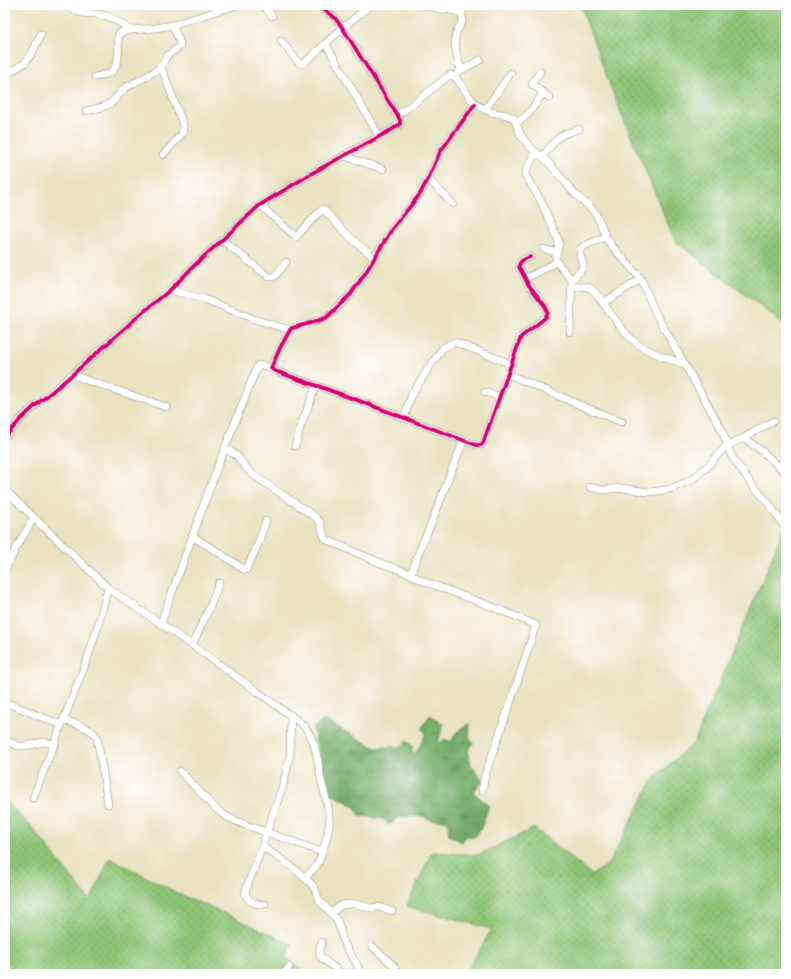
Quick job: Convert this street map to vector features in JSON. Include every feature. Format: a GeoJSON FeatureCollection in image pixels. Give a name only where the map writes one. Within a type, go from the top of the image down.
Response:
{"type":"FeatureCollection","features":[{"type":"Feature","properties":{"kind":"street"},"geometry":{"type":"LineString","coordinates":[[74,5],[73,8],[75,11],[109,17],[130,30]]}},
{"type":"Feature","properties":{"kind":"street"},"geometry":{"type":"LineString","coordinates":[[95,77],[110,72],[113,69],[119,53],[118,35],[122,32],[156,28],[236,5]]}},
{"type":"Feature","properties":{"kind":"street"},"geometry":{"type":"LineString","coordinates":[[263,5],[272,16]]}},
{"type":"Feature","properties":{"kind":"street"},"geometry":{"type":"LineString","coordinates":[[5,437],[20,419],[36,404],[72,375],[170,290],[260,205],[314,172],[400,124],[400,120],[342,27],[327,8],[317,5]]}},
{"type":"Feature","properties":{"kind":"street"},"geometry":{"type":"LineString","coordinates":[[281,41],[302,64],[326,44],[342,27],[369,5]]}},
{"type":"Feature","properties":{"kind":"street"},"geometry":{"type":"LineString","coordinates":[[427,5],[461,13]]}},
{"type":"Feature","properties":{"kind":"street"},"geometry":{"type":"LineString","coordinates":[[461,70],[456,54],[455,36],[456,30],[462,22],[462,10],[467,5]]}},
{"type":"Feature","properties":{"kind":"street"},"geometry":{"type":"LineString","coordinates":[[86,111],[108,106],[115,101],[128,86],[154,72],[161,66],[167,56],[180,46],[180,42],[172,24]]}},
{"type":"Feature","properties":{"kind":"street"},"geometry":{"type":"LineString","coordinates":[[5,75],[25,63],[32,53],[41,34]]}},
{"type":"Feature","properties":{"kind":"street"},"geometry":{"type":"LineString","coordinates":[[326,44],[379,136]]}},
{"type":"Feature","properties":{"kind":"street"},"geometry":{"type":"LineString","coordinates":[[397,115],[448,76],[453,76],[480,60]]}},
{"type":"Feature","properties":{"kind":"street"},"geometry":{"type":"LineString","coordinates":[[161,66],[184,128],[181,135],[163,155]]}},
{"type":"Feature","properties":{"kind":"street"},"geometry":{"type":"LineString","coordinates":[[516,123],[525,117],[547,95],[532,84],[540,72]]}},
{"type":"Feature","properties":{"kind":"street"},"geometry":{"type":"LineString","coordinates":[[485,110],[511,73]]}},
{"type":"Feature","properties":{"kind":"street"},"geometry":{"type":"LineString","coordinates":[[453,76],[475,104],[496,114],[511,116],[514,118],[521,136],[551,165],[575,194],[596,213],[612,246],[641,279],[657,316],[721,428],[732,457],[770,505],[786,529]]}},
{"type":"Feature","properties":{"kind":"street"},"geometry":{"type":"LineString","coordinates":[[271,368],[280,348],[292,328],[326,318],[351,294],[392,230],[418,198],[440,152],[475,104]]}},
{"type":"Feature","properties":{"kind":"street"},"geometry":{"type":"LineString","coordinates":[[542,157],[556,140],[564,134],[579,129]]}},
{"type":"Feature","properties":{"kind":"street"},"geometry":{"type":"LineString","coordinates":[[536,152],[525,175],[540,199],[556,234],[559,243],[556,257],[557,262],[572,284],[593,290],[616,322],[635,342],[645,348],[684,364]]}},
{"type":"Feature","properties":{"kind":"street"},"geometry":{"type":"LineString","coordinates":[[344,156],[382,169]]}},
{"type":"Feature","properties":{"kind":"street"},"geometry":{"type":"LineString","coordinates":[[428,179],[453,204]]}},
{"type":"Feature","properties":{"kind":"street"},"geometry":{"type":"LineString","coordinates":[[260,205],[296,237],[320,210],[323,209],[352,239],[375,258]]}},
{"type":"Feature","properties":{"kind":"street"},"geometry":{"type":"LineString","coordinates":[[570,332],[572,284],[583,267],[580,249],[606,236]]}},
{"type":"Feature","properties":{"kind":"street"},"geometry":{"type":"LineString","coordinates":[[222,240],[269,277],[275,276],[286,262]]}},
{"type":"Feature","properties":{"kind":"street"},"geometry":{"type":"LineString","coordinates":[[544,249],[557,253]]}},
{"type":"Feature","properties":{"kind":"street"},"geometry":{"type":"LineString","coordinates":[[161,623],[192,536],[258,365],[271,368],[278,372],[481,446],[521,338],[545,318],[548,312],[525,279],[519,265],[521,261],[530,257]]}},
{"type":"Feature","properties":{"kind":"street"},"geometry":{"type":"LineString","coordinates":[[525,279],[557,262]]}},
{"type":"Feature","properties":{"kind":"street"},"geometry":{"type":"LineString","coordinates":[[603,303],[641,279]]}},
{"type":"Feature","properties":{"kind":"street"},"geometry":{"type":"LineString","coordinates":[[170,290],[204,299],[257,320],[290,330]]}},
{"type":"Feature","properties":{"kind":"street"},"geometry":{"type":"LineString","coordinates":[[404,418],[412,394],[443,348],[455,342],[511,364]]}},
{"type":"Feature","properties":{"kind":"street"},"geometry":{"type":"LineString","coordinates":[[508,374],[622,422]]}},
{"type":"Feature","properties":{"kind":"street"},"geometry":{"type":"LineString","coordinates":[[72,375],[166,407]]}},
{"type":"Feature","properties":{"kind":"street"},"geometry":{"type":"LineString","coordinates":[[295,446],[300,428],[316,386]]}},
{"type":"Feature","properties":{"kind":"street"},"geometry":{"type":"LineString","coordinates":[[485,392],[500,397]]}},
{"type":"Feature","properties":{"kind":"street"},"geometry":{"type":"LineString","coordinates":[[590,486],[602,490],[622,488],[648,492],[670,489],[695,477],[708,466],[721,451],[773,420]]}},
{"type":"Feature","properties":{"kind":"street"},"geometry":{"type":"LineString","coordinates":[[744,438],[764,452],[786,473]]}},
{"type":"Feature","properties":{"kind":"street"},"geometry":{"type":"LineString","coordinates":[[411,574],[440,504],[464,440]]}},
{"type":"Feature","properties":{"kind":"street"},"geometry":{"type":"LineString","coordinates":[[225,449],[237,456],[246,469],[255,476],[314,516],[320,522],[324,536],[327,540],[383,564],[411,574],[423,581],[536,625],[512,698],[484,775],[482,791]]}},
{"type":"Feature","properties":{"kind":"street"},"geometry":{"type":"LineString","coordinates":[[5,490],[108,588],[161,623],[306,728],[318,759],[329,823],[327,836],[316,868],[304,876]]}},
{"type":"Feature","properties":{"kind":"street"},"geometry":{"type":"LineString","coordinates":[[5,570],[34,518]]}},
{"type":"Feature","properties":{"kind":"street"},"geometry":{"type":"LineString","coordinates":[[192,536],[246,570],[258,544],[266,521]]}},
{"type":"Feature","properties":{"kind":"street"},"geometry":{"type":"LineString","coordinates":[[192,645],[209,609],[218,583]]}},
{"type":"Feature","properties":{"kind":"street"},"geometry":{"type":"LineString","coordinates":[[33,798],[86,660],[97,629],[108,588]]}},
{"type":"Feature","properties":{"kind":"street"},"geometry":{"type":"LineString","coordinates":[[5,702],[62,723],[87,728],[94,732],[97,737],[108,804]]}},
{"type":"Feature","properties":{"kind":"street"},"geometry":{"type":"LineString","coordinates":[[265,904],[254,903],[246,897],[244,892],[263,845],[266,832],[283,785],[290,756],[291,716]]}},
{"type":"Feature","properties":{"kind":"street"},"geometry":{"type":"LineString","coordinates":[[5,740],[18,746],[43,742],[55,744]]}},
{"type":"Feature","properties":{"kind":"street"},"geometry":{"type":"LineString","coordinates":[[180,771],[206,799],[221,813],[229,818],[322,852]]}},
{"type":"Feature","properties":{"kind":"street"},"geometry":{"type":"LineString","coordinates":[[263,845],[304,876],[314,887],[317,897],[331,913],[338,924],[343,942],[361,974]]}},
{"type":"Feature","properties":{"kind":"street"},"geometry":{"type":"LineString","coordinates":[[331,913],[342,905],[351,904],[370,908],[378,907],[392,911]]}},
{"type":"Feature","properties":{"kind":"street"},"geometry":{"type":"LineString","coordinates":[[322,942],[319,950],[320,955],[337,969],[339,974]]}},
{"type":"Feature","properties":{"kind":"street"},"geometry":{"type":"LineString","coordinates":[[373,947],[393,965],[396,970],[396,974]]}},
{"type":"Feature","properties":{"kind":"street"},"geometry":{"type":"LineString","coordinates":[[284,974],[289,967]]}},
{"type":"Feature","properties":{"kind":"green space"},"geometry":{"type":"Polygon","coordinates":[[[580,5],[786,5],[786,326],[675,241],[615,98],[580,5]]]}},
{"type":"Feature","properties":{"kind":"green space"},"geometry":{"type":"Polygon","coordinates":[[[786,524],[786,974],[465,974],[492,929],[407,906],[432,852],[478,855],[534,828],[592,875],[609,863],[654,778],[694,743],[786,524]]]}},
{"type":"Feature","properties":{"kind":"green space"},"geometry":{"type":"Polygon","coordinates":[[[430,715],[443,724],[438,741],[442,743],[444,739],[451,742],[456,733],[470,723],[469,737],[473,743],[468,751],[471,765],[484,781],[473,792],[489,806],[481,828],[475,837],[466,836],[462,842],[449,835],[448,820],[432,820],[422,816],[399,817],[389,825],[384,819],[360,816],[354,806],[328,792],[313,728],[324,720],[376,748],[402,746],[406,741],[413,746],[411,752],[416,753],[426,734],[422,728],[430,715]]]}},
{"type":"Feature","properties":{"kind":"green space"},"geometry":{"type":"Polygon","coordinates":[[[5,801],[30,825],[90,901],[110,858],[183,896],[292,944],[286,958],[307,974],[5,974],[5,801]]]}},
{"type":"Feature","properties":{"kind":"cycle path"},"geometry":{"type":"LineString","coordinates":[[5,437],[36,405],[170,290],[260,205],[314,172],[400,124],[400,120],[342,27],[334,17],[317,5]]}},
{"type":"Feature","properties":{"kind":"cycle path"},"geometry":{"type":"LineString","coordinates":[[475,104],[440,152],[420,194],[392,229],[351,294],[326,318],[292,328],[280,348],[271,368],[278,372],[476,445],[481,445],[521,337],[545,318],[548,312],[528,284],[519,267],[521,261],[530,257]]}}]}
